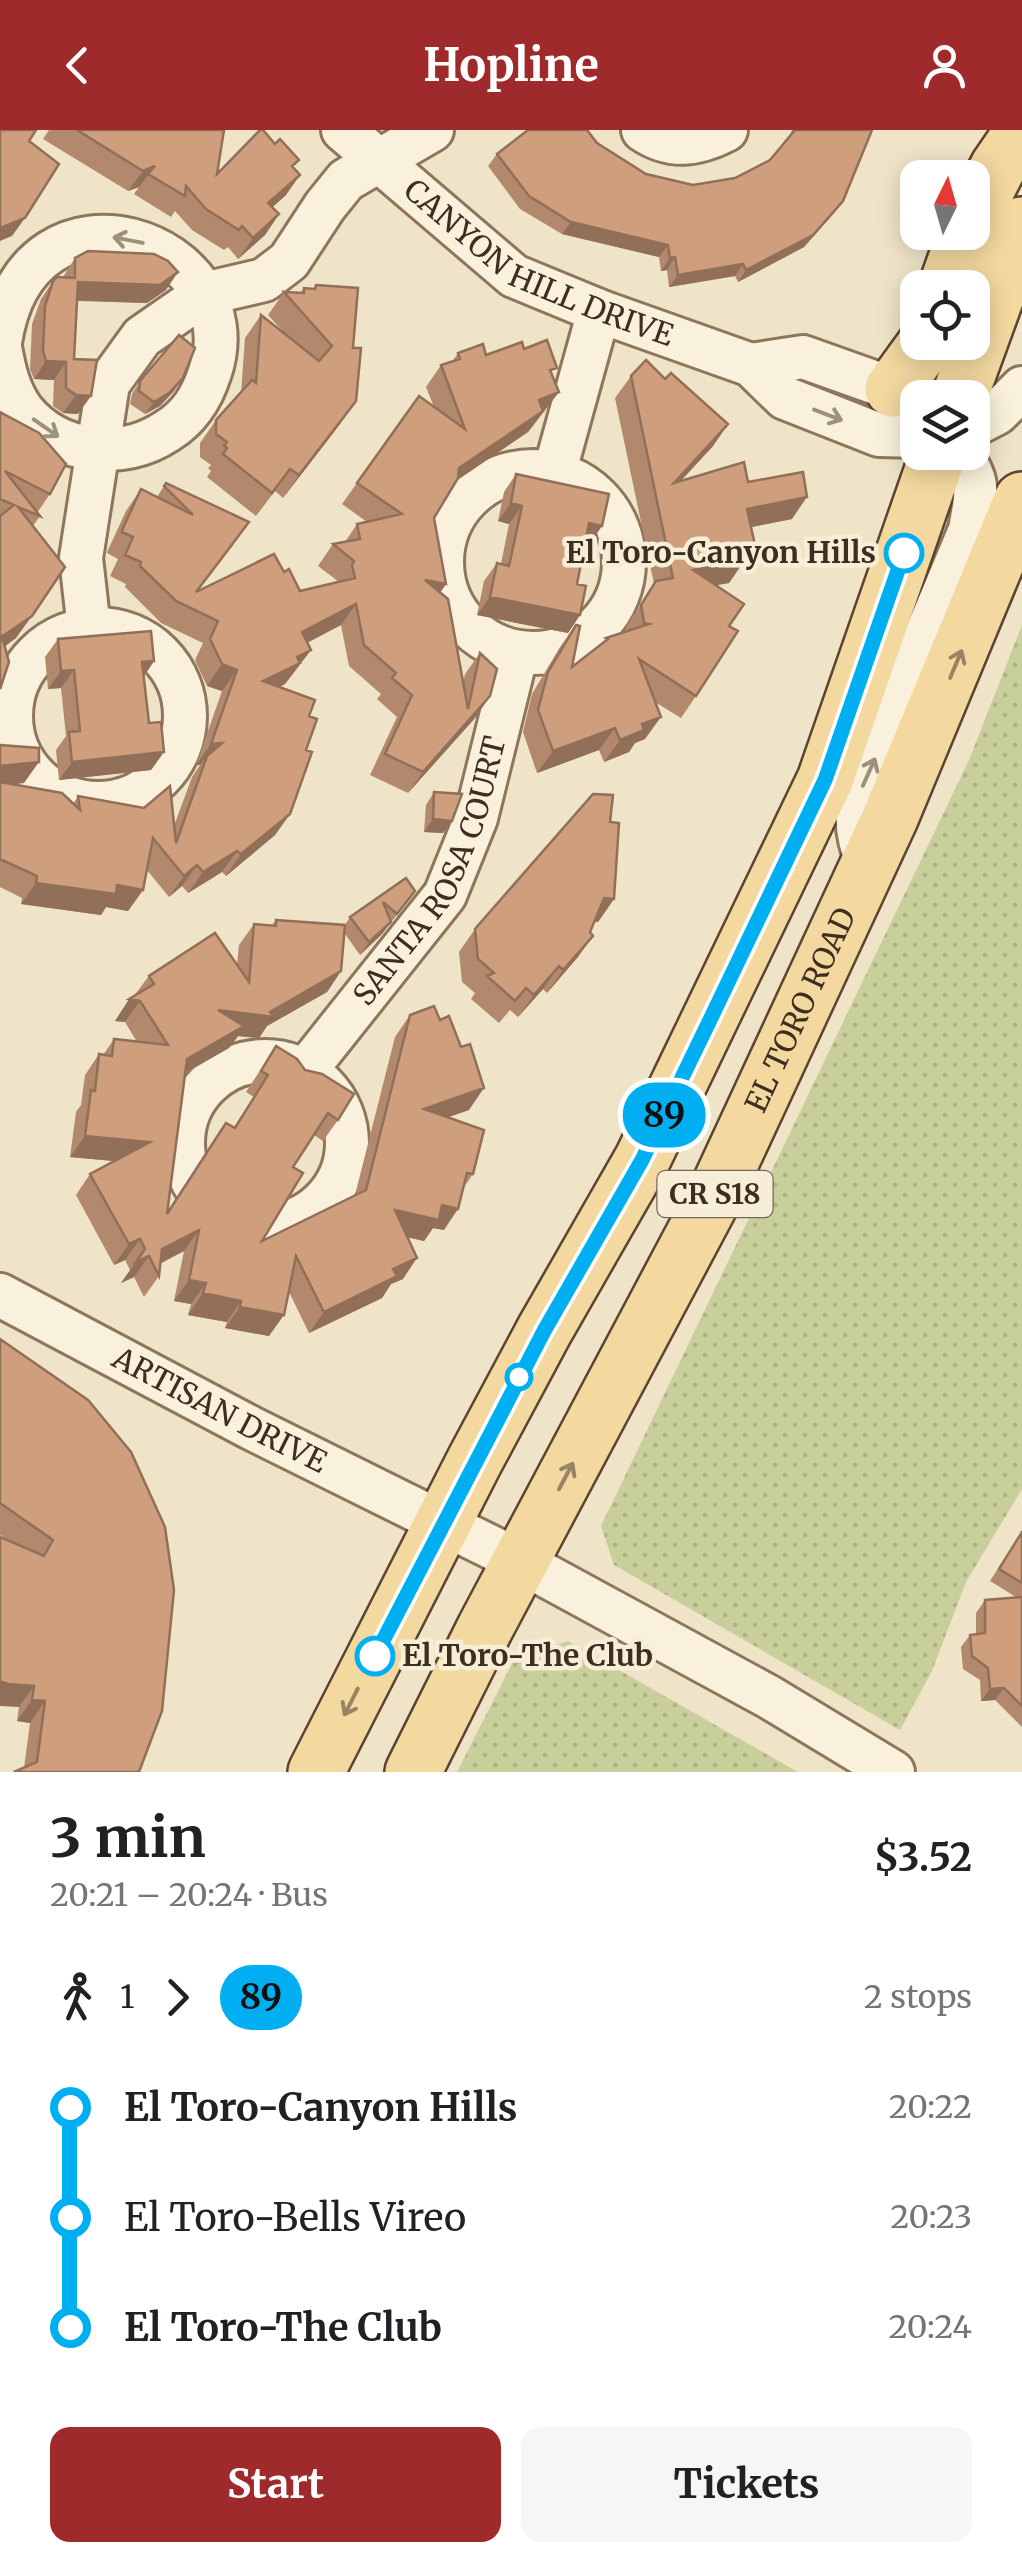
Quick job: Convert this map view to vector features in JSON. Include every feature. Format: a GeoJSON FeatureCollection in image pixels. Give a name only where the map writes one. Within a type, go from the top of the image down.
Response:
{"type":"FeatureCollection","features":[{"type":"Feature","properties":{"kind":"main road"},"geometry":{"type":"LineString","coordinates":[[990,183],[1022,132]]}},
{"type":"Feature","properties":{"kind":"main road"},"geometry":{"type":"LineString","coordinates":[[966,380],[1022,225]]}},
{"type":"Feature","properties":{"kind":"main road","name":"CR S18"},"geometry":{"type":"LineString","coordinates":[[316,1772],[442,1521],[642,1160],[825,780],[933,470]]}},
{"type":"Feature","properties":{"kind":"main road","name":"EL TORO ROAD"},"geometry":{"type":"LineString","coordinates":[[413,1772],[718,1189],[869,866],[998,566],[1022,500]]}},
{"type":"Feature","properties":{"kind":"street","name":"CANYON HILL DRIVE"},"geometry":{"type":"LineString","coordinates":[[343,130],[514,276],[751,365],[803,356],[900,407]]}},
{"type":"Feature","properties":{"kind":"street"},"geometry":{"type":"LineString","coordinates":[[89,629],[81,558],[108,384],[142,337],[204,294],[264,280],[289,262],[346,180],[383,162],[432,130]]}},
{"type":"Feature","properties":{"kind":"street"},"geometry":{"type":"LineString","coordinates":[[643,130],[680,144],[704,141],[726,130]]}},
{"type":"Feature","properties":{"kind":"street"},"geometry":{"type":"LineString","coordinates":[[118,236],[152,245],[182,265],[204,294],[214,327],[214,362],[203,394],[182,422],[153,441],[97,451],[51,435],[24,411],[6,380],[0,344],[5,309],[22,277],[48,253],[81,238],[118,236]]}},
{"type":"Feature","properties":{"kind":"street"},"geometry":{"type":"LineString","coordinates":[[554,474],[599,311]]}},
{"type":"Feature","properties":{"kind":"street"},"geometry":{"type":"LineString","coordinates":[[990,417],[1022,388]]}},
{"type":"Feature","properties":{"kind":"street"},"geometry":{"type":"LineString","coordinates":[[869,866],[857,816],[862,787],[970,530],[977,489],[972,470]]}},
{"type":"Feature","properties":{"kind":"street"},"geometry":{"type":"LineString","coordinates":[[525,471],[554,474],[583,486],[606,507],[620,534],[624,565],[618,596],[602,622],[578,642],[548,652],[518,652],[490,642],[466,625],[450,601],[442,573],[443,544],[453,516],[472,494],[496,478],[525,471]]}},
{"type":"Feature","properties":{"kind":"street"},"geometry":{"type":"LineString","coordinates":[[89,629],[118,630],[145,641],[166,660],[181,685],[186,713],[183,742],[170,768],[150,788],[124,800],[95,804],[67,798],[42,783],[6,737],[19,677],[36,653],[60,637],[89,629]]}},
{"type":"Feature","properties":{"kind":"street","name":"SANTA ROSA COURT"},"geometry":{"type":"LineString","coordinates":[[305,1071],[445,896],[476,818],[518,652]]}},
{"type":"Feature","properties":{"kind":"street","name":"ARTISAN DRIVE"},"geometry":{"type":"LineString","coordinates":[[0,1295],[251,1428],[520,1562],[768,1697],[893,1772]]}},
{"type":"Feature","properties":{"kind":"green space"},"geometry":{"type":"Polygon","coordinates":[[[1022,625],[1022,1489],[966,1582],[932,1671],[900,1730],[614,1565],[601,1526],[969,760],[1022,625]]]}},
{"type":"Feature","properties":{"kind":"green space"},"geometry":{"type":"Polygon","coordinates":[[[568,1641],[798,1772],[457,1772],[515,1658],[568,1641]]]}},
{"type":"Feature","properties":{"kind":"building"},"geometry":{"type":"Polygon","coordinates":[[[0,130],[36,130],[29,141],[59,164],[25,218],[0,228],[0,130]]]}},
{"type":"Feature","properties":{"kind":"building"},"geometry":{"type":"Polygon","coordinates":[[[77,130],[224,130],[217,174],[263,130],[275,144],[280,139],[299,160],[292,166],[300,175],[268,203],[279,214],[253,238],[242,226],[239,230],[206,209],[186,186],[185,196],[148,174],[155,166],[143,171],[77,130]]]}},
{"type":"Feature","properties":{"kind":"building"},"geometry":{"type":"Polygon","coordinates":[[[528,130],[587,130],[597,143],[646,174],[693,185],[735,178],[770,160],[795,130],[872,130],[843,201],[813,235],[746,270],[743,264],[678,275],[668,245],[571,222],[529,196],[497,154],[528,130]]]}},
{"type":"Feature","properties":{"kind":"building"},"geometry":{"type":"Polygon","coordinates":[[[88,251],[154,254],[178,272],[160,285],[78,282],[74,359],[97,360],[91,396],[76,395],[66,388],[66,362],[46,361],[43,351],[45,306],[53,281],[57,277],[75,278],[75,258],[88,251]]]}},
{"type":"Feature","properties":{"kind":"building"},"geometry":{"type":"Polygon","coordinates":[[[316,285],[358,288],[353,348],[361,348],[356,401],[299,475],[290,469],[272,493],[223,454],[227,442],[216,434],[216,420],[252,380],[256,383],[261,315],[319,361],[332,346],[284,292],[304,293],[304,288],[315,289],[316,285]]]}},
{"type":"Feature","properties":{"kind":"building"},"geometry":{"type":"Polygon","coordinates":[[[179,335],[195,348],[183,378],[154,402],[139,391],[140,381],[179,335]]]}},
{"type":"Feature","properties":{"kind":"building"},"geometry":{"type":"Polygon","coordinates":[[[547,340],[557,368],[550,370],[559,392],[539,400],[543,411],[459,468],[458,478],[434,518],[446,584],[425,580],[448,599],[468,709],[480,653],[497,669],[490,696],[423,772],[385,754],[412,695],[392,678],[396,673],[364,645],[356,604],[302,632],[311,650],[297,657],[300,663],[263,681],[315,700],[309,716],[317,719],[306,750],[312,752],[290,814],[241,854],[237,851],[203,872],[197,865],[184,876],[153,838],[143,890],[117,885],[116,894],[36,883],[37,876],[0,859],[0,782],[62,793],[80,810],[78,796],[144,808],[170,786],[176,843],[207,756],[222,743],[211,744],[237,670],[222,664],[210,639],[218,621],[176,601],[140,566],[141,562],[125,555],[133,537],[122,532],[141,489],[193,515],[164,486],[166,483],[249,522],[196,592],[274,554],[284,572],[289,569],[300,591],[355,578],[354,561],[333,544],[360,539],[357,524],[402,514],[357,483],[419,396],[465,429],[441,365],[460,359],[458,353],[483,344],[486,355],[522,342],[524,349],[547,340]]]}},
{"type":"Feature","properties":{"kind":"building"},"geometry":{"type":"Polygon","coordinates":[[[646,360],[665,379],[671,373],[728,424],[674,483],[744,462],[748,482],[803,472],[807,497],[747,509],[755,545],[742,547],[745,560],[693,570],[744,604],[729,626],[738,631],[696,696],[639,659],[661,717],[642,724],[644,730],[620,740],[615,728],[553,751],[538,710],[548,672],[576,625],[580,626],[572,667],[606,638],[649,624],[644,623],[641,605],[656,581],[673,578],[631,376],[646,360]]]}},
{"type":"Feature","properties":{"kind":"building"},"geometry":{"type":"Polygon","coordinates":[[[0,412],[39,433],[66,464],[50,494],[5,471],[40,516],[18,507],[65,567],[32,616],[0,638],[0,516],[14,505],[0,499],[0,412]]]}},
{"type":"Feature","properties":{"kind":"building"},"geometry":{"type":"Polygon","coordinates":[[[516,474],[609,494],[602,526],[589,523],[577,584],[586,586],[580,615],[490,597],[497,563],[509,566],[522,506],[511,503],[516,474]]]}},
{"type":"Feature","properties":{"kind":"building"},"geometry":{"type":"Polygon","coordinates":[[[151,631],[154,661],[142,662],[149,723],[161,722],[164,752],[72,762],[69,732],[80,731],[74,670],[61,671],[58,639],[151,631]]]}},
{"type":"Feature","properties":{"kind":"building"},"geometry":{"type":"Polygon","coordinates":[[[3,640],[9,662],[0,689],[0,641],[3,640]]]}},
{"type":"Feature","properties":{"kind":"building"},"geometry":{"type":"Polygon","coordinates":[[[0,745],[39,748],[39,762],[0,766],[0,745]]]}},
{"type":"Feature","properties":{"kind":"building"},"geometry":{"type":"Polygon","coordinates":[[[434,792],[462,794],[452,821],[433,819],[434,792]]]}},
{"type":"Feature","properties":{"kind":"building"},"geometry":{"type":"Polygon","coordinates":[[[593,794],[613,795],[610,822],[619,823],[614,899],[604,898],[590,932],[593,936],[563,970],[559,966],[534,995],[526,988],[515,1001],[487,976],[494,973],[478,959],[475,929],[593,794]]]}},
{"type":"Feature","properties":{"kind":"building"},"geometry":{"type":"Polygon","coordinates":[[[406,878],[415,891],[397,914],[383,902],[391,922],[369,942],[350,917],[406,878]]]}},
{"type":"Feature","properties":{"kind":"building"},"geometry":{"type":"Polygon","coordinates":[[[276,920],[345,925],[341,971],[270,1012],[274,1017],[218,1010],[244,1026],[187,1059],[167,1214],[226,1123],[235,1128],[268,1075],[261,1071],[276,1046],[297,1059],[305,1070],[322,1074],[354,1094],[338,1120],[328,1113],[293,1167],[303,1173],[262,1241],[366,1190],[410,1015],[434,1006],[440,1020],[449,1016],[461,1047],[470,1044],[484,1088],[424,1109],[484,1130],[473,1174],[467,1173],[458,1209],[442,1205],[439,1220],[395,1210],[417,1258],[393,1269],[397,1276],[324,1312],[296,1256],[284,1315],[240,1307],[241,1301],[203,1293],[206,1283],[189,1280],[199,1230],[162,1249],[159,1276],[149,1256],[136,1262],[145,1249],[140,1239],[129,1244],[90,1174],[150,1142],[85,1136],[99,1054],[112,1056],[114,1039],[168,1045],[140,1001],[129,999],[154,984],[149,976],[215,933],[249,982],[254,924],[276,926],[276,920]]]}},
{"type":"Feature","properties":{"kind":"building"},"geometry":{"type":"Polygon","coordinates":[[[0,1339],[88,1400],[131,1452],[165,1527],[174,1590],[162,1711],[139,1772],[14,1772],[37,1762],[45,1701],[32,1700],[34,1686],[0,1681],[0,1537],[44,1556],[53,1540],[0,1503],[0,1339]]]}},
{"type":"Feature","properties":{"kind":"building"},"geometry":{"type":"Polygon","coordinates":[[[1022,1532],[1022,1583],[999,1569],[1022,1532]]]}},
{"type":"Feature","properties":{"kind":"building"},"geometry":{"type":"Polygon","coordinates":[[[1022,1597],[1022,1706],[1004,1688],[990,1689],[988,1668],[972,1656],[970,1635],[985,1633],[985,1600],[1022,1597]]]}},
{"type":"Feature","properties":{"kind":"bus line","name":"89"},"geometry":{"type":"LineString","coordinates":[[375,1656],[544,1331],[642,1160],[709,1022],[825,780],[904,553]]}},
{"type":"Feature","properties":{"kind":"place","name":"El Toro-Canyon Hills"},"geometry":{"type":"Point","coordinates":[904,553]}},
{"type":"Feature","properties":{"kind":"place","name":"El Toro-The Club"},"geometry":{"type":"Point","coordinates":[375,1656]}}]}
